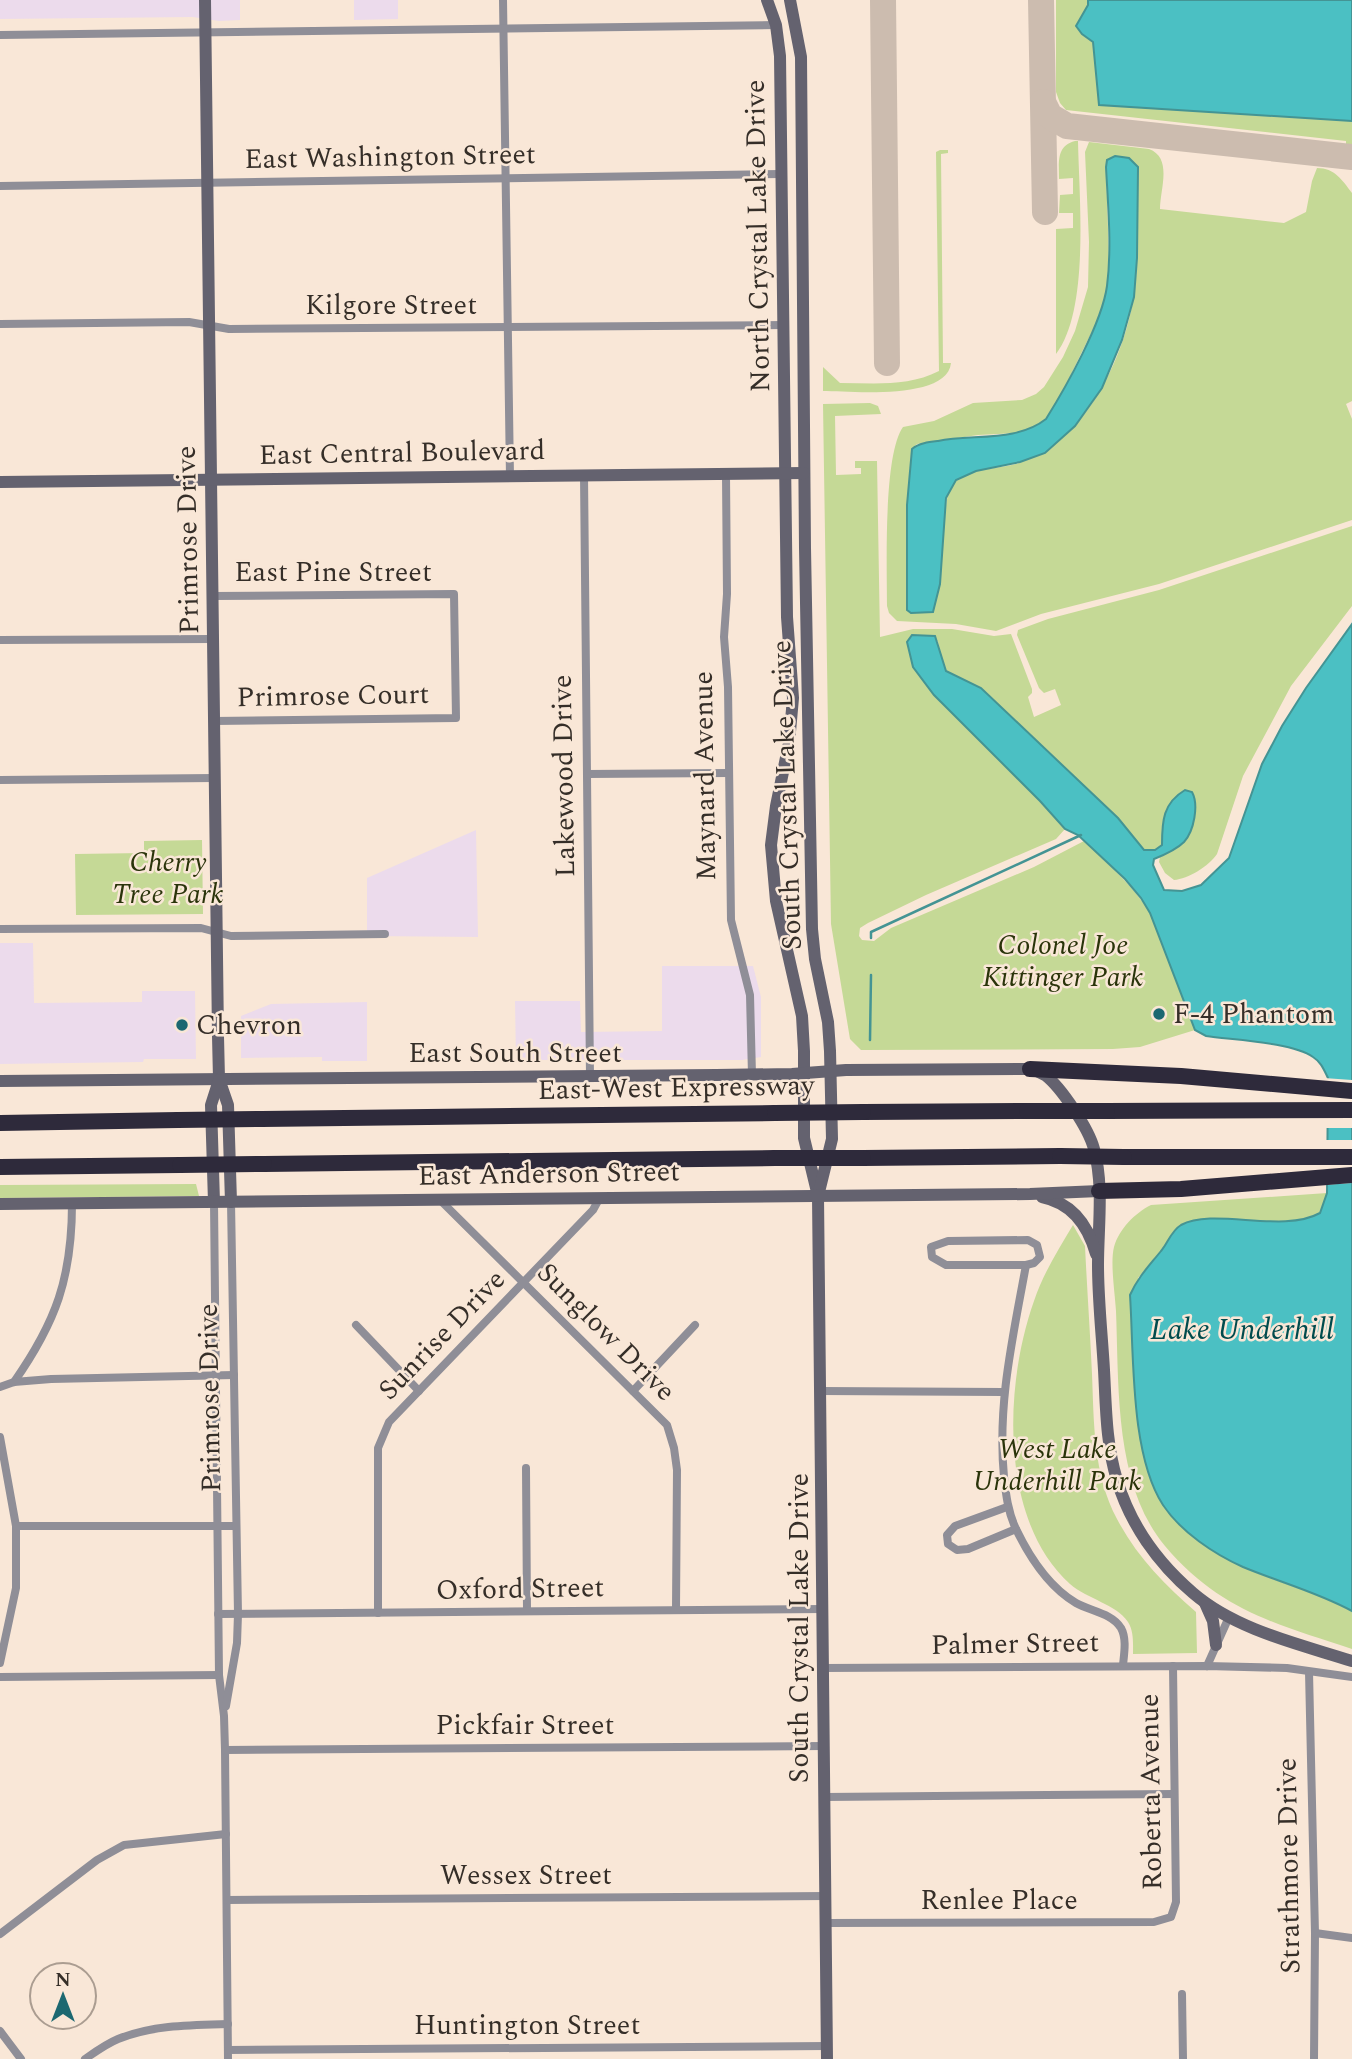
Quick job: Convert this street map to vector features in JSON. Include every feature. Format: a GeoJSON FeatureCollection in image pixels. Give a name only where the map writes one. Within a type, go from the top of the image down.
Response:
{"type":"FeatureCollection","features":[{"type":"Feature","properties":{"kind":"highway"},"geometry":{"type":"LineString","coordinates":[[1030,1069],[1131,1073],[1352,1091]]}},
{"type":"Feature","properties":{"kind":"highway","name":"East-West Expressway"},"geometry":{"type":"LineString","coordinates":[[0,1123],[863,1112],[1352,1110]]}},
{"type":"Feature","properties":{"kind":"highway"},"geometry":{"type":"LineString","coordinates":[[0,1167],[775,1158],[1352,1157]]}},
{"type":"Feature","properties":{"kind":"highway"},"geometry":{"type":"LineString","coordinates":[[1099,1191],[1181,1189],[1352,1175]]}},
{"type":"Feature","properties":{"kind":"main road","name":"Primrose Drive"},"geometry":{"type":"LineString","coordinates":[[205,0],[219,1079],[211,1105],[214,1202]]}},
{"type":"Feature","properties":{"kind":"main road","name":"North Crystal Lake Drive"},"geometry":{"type":"LineString","coordinates":[[767,0],[776,25],[780,56],[785,474]]}},
{"type":"Feature","properties":{"kind":"main road","name":"North Crystal Lake Drive"},"geometry":{"type":"LineString","coordinates":[[790,0],[801,57],[804,473]]}},
{"type":"Feature","properties":{"kind":"main road","name":"East Central Boulevard"},"geometry":{"type":"LineString","coordinates":[[0,482],[804,473]]}},
{"type":"Feature","properties":{"kind":"main road","name":"South Crystal Lake Drive"},"geometry":{"type":"LineString","coordinates":[[804,473],[812,929],[815,960],[828,1022],[832,1139],[818,1196]]}},
{"type":"Feature","properties":{"kind":"main road","name":"South Crystal Lake Drive"},"geometry":{"type":"LineString","coordinates":[[785,474],[787,617],[793,698],[789,743],[771,845],[780,926],[796,982],[802,1016],[804,1138],[818,1196],[827,2053]]}},
{"type":"Feature","properties":{"kind":"main road","name":"East South Street"},"geometry":{"type":"LineString","coordinates":[[0,1081],[590,1077],[803,1074],[830,1070],[1030,1069]]}},
{"type":"Feature","properties":{"kind":"main road"},"geometry":{"type":"LineString","coordinates":[[1030,1069],[1048,1077],[1088,1132],[1097,1161],[1098,1264],[1107,1419],[1117,1481],[1144,1539],[1164,1565],[1205,1602],[1229,1617],[1352,1661]]}},
{"type":"Feature","properties":{"kind":"main road","name":"Primrose Drive"},"geometry":{"type":"LineString","coordinates":[[219,1079],[228,1105],[231,1202]]}},
{"type":"Feature","properties":{"kind":"main road","name":"East Anderson Street"},"geometry":{"type":"LineString","coordinates":[[0,1204],[1030,1194],[1099,1191]]}},
{"type":"Feature","properties":{"kind":"main road"},"geometry":{"type":"LineString","coordinates":[[1030,1194],[1054,1199],[1069,1208],[1091,1239],[1098,1264]]}},
{"type":"Feature","properties":{"kind":"main road"},"geometry":{"type":"LineString","coordinates":[[1205,1602],[1213,1621],[1216,1645]]}},
{"type":"Feature","properties":{"kind":"street"},"geometry":{"type":"LineString","coordinates":[[503,0],[510,477]]}},
{"type":"Feature","properties":{"kind":"street"},"geometry":{"type":"LineString","coordinates":[[0,35],[776,25]]}},
{"type":"Feature","properties":{"kind":"street","name":"East Washington Street"},"geometry":{"type":"LineString","coordinates":[[0,186],[780,174]]}},
{"type":"Feature","properties":{"kind":"street","name":"Kilgore Street"},"geometry":{"type":"LineString","coordinates":[[0,324],[189,321],[229,329],[783,325]]}},
{"type":"Feature","properties":{"kind":"street","name":"Lakewood Drive"},"geometry":{"type":"LineString","coordinates":[[584,475],[590,1077]]}},
{"type":"Feature","properties":{"kind":"street","name":"Maynard Avenue"},"geometry":{"type":"LineString","coordinates":[[726,475],[727,594],[723,637],[728,687],[731,920],[750,995],[752,1075]]}},
{"type":"Feature","properties":{"kind":"street","name":"East Pine Street"},"geometry":{"type":"LineString","coordinates":[[213,596],[454,594]]}},
{"type":"Feature","properties":{"kind":"street","name":"Primrose Court"},"geometry":{"type":"LineString","coordinates":[[214,721],[456,718],[454,594]]}},
{"type":"Feature","properties":{"kind":"street"},"geometry":{"type":"LineString","coordinates":[[0,640],[213,639]]}},
{"type":"Feature","properties":{"kind":"street"},"geometry":{"type":"LineString","coordinates":[[587,774],[729,773]]}},
{"type":"Feature","properties":{"kind":"street"},"geometry":{"type":"LineString","coordinates":[[0,780],[214,778]]}},
{"type":"Feature","properties":{"kind":"street"},"geometry":{"type":"LineString","coordinates":[[0,929],[201,928],[231,936],[385,934]]}},
{"type":"Feature","properties":{"kind":"street","name":"Sunrise Drive"},"geometry":{"type":"LineString","coordinates":[[378,1613],[378,1448],[389,1422],[593,1210],[599,1199]]}},
{"type":"Feature","properties":{"kind":"street","name":"Sunglow Drive"},"geometry":{"type":"LineString","coordinates":[[440,1200],[667,1425],[677,1470],[676,1610]]}},
{"type":"Feature","properties":{"kind":"street","name":"Primrose Drive"},"geometry":{"type":"LineString","coordinates":[[214,1202],[219,1675],[225,1749],[228,2055]]}},
{"type":"Feature","properties":{"kind":"street","name":"Primrose Drive"},"geometry":{"type":"LineString","coordinates":[[224,1716],[237,1643],[238,1614],[231,1202]]}},
{"type":"Feature","properties":{"kind":"street"},"geometry":{"type":"LineString","coordinates":[[14,1382],[42,1339],[65,1283],[71,1242],[72,1203]]}},
{"type":"Feature","properties":{"kind":"street"},"geometry":{"type":"LineString","coordinates":[[1028,1240],[1037,1245],[1040,1256],[1034,1263],[1026,1265],[946,1265],[932,1257],[931,1247],[948,1241],[1028,1240]]}},
{"type":"Feature","properties":{"kind":"street"},"geometry":{"type":"LineString","coordinates":[[1026,1265],[1003,1392],[1001,1447],[1007,1507],[1016,1529],[1042,1574],[1075,1602],[1110,1617],[1121,1627],[1124,1637],[1123,1665]]}},
{"type":"Feature","properties":{"kind":"street"},"geometry":{"type":"LineString","coordinates":[[355,1325],[419,1391]]}},
{"type":"Feature","properties":{"kind":"street"},"geometry":{"type":"LineString","coordinates":[[632,1391],[695,1325]]}},
{"type":"Feature","properties":{"kind":"street"},"geometry":{"type":"LineString","coordinates":[[0,1387],[14,1382],[51,1378],[234,1375]]}},
{"type":"Feature","properties":{"kind":"street"},"geometry":{"type":"LineString","coordinates":[[821,1391],[1003,1392]]}},
{"type":"Feature","properties":{"kind":"street"},"geometry":{"type":"LineString","coordinates":[[0,1437],[16,1526],[16,1588],[0,1663]]}},
{"type":"Feature","properties":{"kind":"street"},"geometry":{"type":"LineString","coordinates":[[526,1468],[527,1611]]}},
{"type":"Feature","properties":{"kind":"street"},"geometry":{"type":"LineString","coordinates":[[1007,1507],[955,1526],[947,1535],[948,1544],[957,1550],[968,1549],[1016,1529]]}},
{"type":"Feature","properties":{"kind":"street"},"geometry":{"type":"LineString","coordinates":[[16,1526],[236,1526]]}},
{"type":"Feature","properties":{"kind":"street","name":"Oxford Street"},"geometry":{"type":"LineString","coordinates":[[218,1614],[823,1609]]}},
{"type":"Feature","properties":{"kind":"street"},"geometry":{"type":"LineString","coordinates":[[1207,1666],[1229,1617]]}},
{"type":"Feature","properties":{"kind":"street","name":"Roberta Avenue"},"geometry":{"type":"LineString","coordinates":[[1171,1917],[1176,1902],[1173,1666]]}},
{"type":"Feature","properties":{"kind":"street","name":"Palmer Street"},"geometry":{"type":"LineString","coordinates":[[823,1668],[1207,1666],[1287,1668],[1352,1677]]}},
{"type":"Feature","properties":{"kind":"street","name":"Strathmore Drive"},"geometry":{"type":"LineString","coordinates":[[1309,1672],[1315,1933],[1314,2059]]}},
{"type":"Feature","properties":{"kind":"street"},"geometry":{"type":"LineString","coordinates":[[0,1677],[219,1675]]}},
{"type":"Feature","properties":{"kind":"street","name":"Pickfair Street"},"geometry":{"type":"LineString","coordinates":[[225,1749],[824,1746]]}},
{"type":"Feature","properties":{"kind":"street"},"geometry":{"type":"LineString","coordinates":[[824,1797],[1174,1794]]}},
{"type":"Feature","properties":{"kind":"street"},"geometry":{"type":"LineString","coordinates":[[0,1934],[97,1860],[124,1845],[226,1834]]}},
{"type":"Feature","properties":{"kind":"street","name":"Wessex Street"},"geometry":{"type":"LineString","coordinates":[[227,1900],[825,1896]]}},
{"type":"Feature","properties":{"kind":"street","name":"Renlee Place"},"geometry":{"type":"LineString","coordinates":[[826,1923],[1154,1922],[1171,1917]]}},
{"type":"Feature","properties":{"kind":"street"},"geometry":{"type":"LineString","coordinates":[[1315,1933],[1352,1938]]}},
{"type":"Feature","properties":{"kind":"street"},"geometry":{"type":"LineString","coordinates":[[1182,1994],[1183,2059]]}},
{"type":"Feature","properties":{"kind":"street"},"geometry":{"type":"LineString","coordinates":[[85,2059],[116,2040],[146,2030],[228,2024]]}},
{"type":"Feature","properties":{"kind":"street"},"geometry":{"type":"LineString","coordinates":[[0,2031],[22,2059]]}},
{"type":"Feature","properties":{"kind":"street","name":"Huntington Street"},"geometry":{"type":"LineString","coordinates":[[228,2055],[827,2053]]}},
{"type":"Feature","properties":{"kind":"shaded area"},"geometry":{"type":"Polygon","coordinates":[[[0,0],[240,0],[240,20],[219,21],[193,17],[0,19],[0,0]]]}},
{"type":"Feature","properties":{"kind":"shaded area"},"geometry":{"type":"Polygon","coordinates":[[[354,0],[398,0],[398,19],[354,20],[354,0]]]}},
{"type":"Feature","properties":{"kind":"shaded area"},"geometry":{"type":"Polygon","coordinates":[[[476,830],[478,937],[367,936],[367,878],[476,830]]]}},
{"type":"Feature","properties":{"kind":"shaded area"},"geometry":{"type":"Polygon","coordinates":[[[0,943],[33,943],[34,1003],[142,1002],[142,991],[195,991],[196,1059],[0,1064],[0,943]]]}},
{"type":"Feature","properties":{"kind":"shaded area"},"geometry":{"type":"Polygon","coordinates":[[[662,966],[753,966],[761,997],[761,1057],[742,1060],[516,1060],[515,1001],[580,1001],[581,1032],[662,1031],[662,966]]]}},
{"type":"Feature","properties":{"kind":"shaded area"},"geometry":{"type":"Polygon","coordinates":[[[367,1002],[367,1061],[322,1061],[322,1057],[241,1058],[241,1016],[271,1004],[367,1002]]]}},
{"type":"Feature","properties":{"kind":"green space"},"geometry":{"type":"Polygon","coordinates":[[[1056,0],[1088,0],[1076,26],[1093,42],[1099,105],[1352,121],[1352,147],[1346,147],[1346,141],[1066,110],[1056,92],[1056,0]]]}},
{"type":"Feature","properties":{"kind":"green space"},"geometry":{"type":"Polygon","coordinates":[[[1078,141],[1080,221],[1078,282],[1067,335],[1056,354],[1056,229],[1073,228],[1073,213],[1059,213],[1060,195],[1073,194],[1073,178],[1059,179],[1059,161],[1064,147],[1078,141]]]}},
{"type":"Feature","properties":{"kind":"green space"},"geometry":{"type":"Polygon","coordinates":[[[1089,142],[1149,149],[1156,153],[1161,159],[1164,175],[1160,209],[1284,223],[1306,212],[1317,168],[1333,172],[1352,193],[1352,401],[1346,404],[1352,419],[1352,520],[1159,584],[1041,614],[996,631],[956,624],[897,621],[889,613],[887,606],[887,566],[889,486],[897,441],[903,427],[934,421],[973,403],[1022,400],[1044,387],[1075,331],[1088,287],[1085,152],[1089,142]],[[1106,167],[1109,259],[1107,288],[1101,313],[1058,401],[1046,419],[1034,428],[1017,433],[978,435],[917,444],[911,455],[907,505],[946,513],[952,485],[960,478],[969,473],[1024,461],[1072,428],[1087,411],[1114,364],[1131,312],[1136,271],[1138,168],[1106,167]]]}},
{"type":"Feature","properties":{"kind":"green space"},"geometry":{"type":"Polygon","coordinates":[[[948,150],[948,153],[941,154],[943,363],[951,363],[945,375],[916,389],[823,391],[823,367],[840,383],[903,382],[939,371],[936,152],[948,150]]]}},
{"type":"Feature","properties":{"kind":"green space","name":"Colonel Joe Kittinger Park"},"geometry":{"type":"Polygon","coordinates":[[[870,403],[878,406],[881,414],[835,416],[836,475],[861,474],[861,468],[855,468],[855,461],[877,461],[880,637],[913,629],[952,629],[994,636],[1011,634],[1032,689],[1028,697],[1034,717],[1061,705],[1055,689],[1044,693],[1039,688],[1017,635],[1018,630],[1048,619],[1159,590],[1352,526],[1352,606],[1291,686],[1243,776],[1217,854],[1204,867],[1180,879],[1174,880],[1165,873],[1159,862],[1160,857],[1165,855],[1192,792],[1185,790],[1169,807],[1164,821],[1163,845],[1155,850],[1144,850],[1118,818],[981,688],[946,671],[939,653],[938,641],[911,656],[913,667],[934,695],[1065,829],[1056,839],[868,923],[860,928],[859,936],[862,940],[874,941],[891,928],[1034,867],[1084,841],[1128,884],[1150,913],[1195,1030],[1140,1047],[1113,1049],[861,1050],[850,1039],[831,924],[823,404],[870,403]]]}},
{"type":"Feature","properties":{"kind":"green space","name":"Cherry Tree Park"},"geometry":{"type":"Polygon","coordinates":[[[202,840],[203,914],[76,915],[75,854],[144,853],[144,841],[202,840]]]}},
{"type":"Feature","properties":{"kind":"green space"},"geometry":{"type":"Polygon","coordinates":[[[196,1184],[199,1196],[0,1198],[0,1185],[196,1184]]]}},
{"type":"Feature","properties":{"kind":"green space"},"geometry":{"type":"Polygon","coordinates":[[[1327,1193],[1320,1213],[1310,1219],[1174,1231],[1138,1278],[1179,1523],[1208,1547],[1233,1562],[1352,1611],[1352,1649],[1250,1612],[1206,1586],[1185,1568],[1165,1546],[1148,1521],[1136,1494],[1122,1434],[1119,1402],[1112,1261],[1116,1240],[1128,1222],[1151,1205],[1327,1193]]]}},
{"type":"Feature","properties":{"kind":"green space","name":"West Lake Underhill Park"},"geometry":{"type":"Polygon","coordinates":[[[1073,1225],[1085,1246],[1094,1430],[1103,1484],[1117,1519],[1133,1546],[1162,1580],[1196,1612],[1197,1653],[1133,1654],[1131,1629],[1123,1616],[1070,1584],[1047,1557],[1030,1525],[1019,1488],[1013,1411],[1024,1335],[1042,1281],[1073,1225]]]}},
{"type":"Feature","properties":{"kind":"water"},"geometry":{"type":"Polygon","coordinates":[[[1088,0],[1352,0],[1352,121],[1099,105],[1093,42],[1076,26],[1088,0]]]}},
{"type":"Feature","properties":{"kind":"water"},"geometry":{"type":"Polygon","coordinates":[[[1115,156],[1129,158],[1138,167],[1137,258],[1134,297],[1122,340],[1102,388],[1075,426],[1045,453],[1020,462],[976,471],[956,480],[946,498],[940,584],[933,612],[911,613],[907,610],[907,505],[912,449],[931,442],[1022,431],[1046,419],[1082,354],[1104,301],[1109,256],[1106,167],[1107,160],[1115,156]]]}},
{"type":"Feature","properties":{"kind":"water","name":"Lake Underhill"},"geometry":{"type":"Polygon","coordinates":[[[1352,624],[1352,1611],[1232,1562],[1199,1541],[1170,1515],[1152,1484],[1144,1459],[1139,1432],[1132,1346],[1130,1295],[1140,1277],[1181,1225],[1211,1218],[1287,1221],[1320,1213],[1327,1193],[1328,1078],[1318,1061],[1303,1052],[1277,1045],[1206,1036],[1195,1030],[1150,913],[1141,898],[1125,879],[1078,835],[1065,829],[934,695],[913,667],[907,642],[912,635],[935,636],[946,671],[981,688],[1118,818],[1144,850],[1155,850],[1162,845],[1163,820],[1168,807],[1185,790],[1192,792],[1195,811],[1188,837],[1177,847],[1154,859],[1153,865],[1164,890],[1182,891],[1201,885],[1229,858],[1262,764],[1306,688],[1352,624]]]}},
{"type":"Feature","properties":{"kind":"pier"},"geometry":{"type":"Polygon","coordinates":[[[1324,1078],[1352,1080],[1352,1128],[1324,1128],[1324,1078]]]}},
{"type":"Feature","properties":{"kind":"pier"},"geometry":{"type":"Polygon","coordinates":[[[1324,1140],[1352,1140],[1352,1183],[1324,1185],[1324,1140]]]}},
{"type":"Feature","properties":{"kind":"waterway"},"geometry":{"type":"LineString","coordinates":[[871,938],[871,932],[1081,835]]}},
{"type":"Feature","properties":{"kind":"waterway"},"geometry":{"type":"LineString","coordinates":[[870,1040],[871,975]]}},
{"type":"Feature","properties":{"kind":"taxiway"},"geometry":{"type":"LineString","coordinates":[[883,0],[887,363]]}},
{"type":"Feature","properties":{"kind":"taxiway"},"geometry":{"type":"LineString","coordinates":[[1041,0],[1045,212]]}},
{"type":"Feature","properties":{"kind":"taxiway"},"geometry":{"type":"LineString","coordinates":[[1043,102],[1050,116],[1067,126],[1352,157]]}},
{"type":"Feature","properties":{"kind":"place","name":"F-4 Phantom"},"geometry":{"type":"Point","coordinates":[1159,1014]}},
{"type":"Feature","properties":{"kind":"place","name":"Chevron"},"geometry":{"type":"Point","coordinates":[182,1025]}}]}
